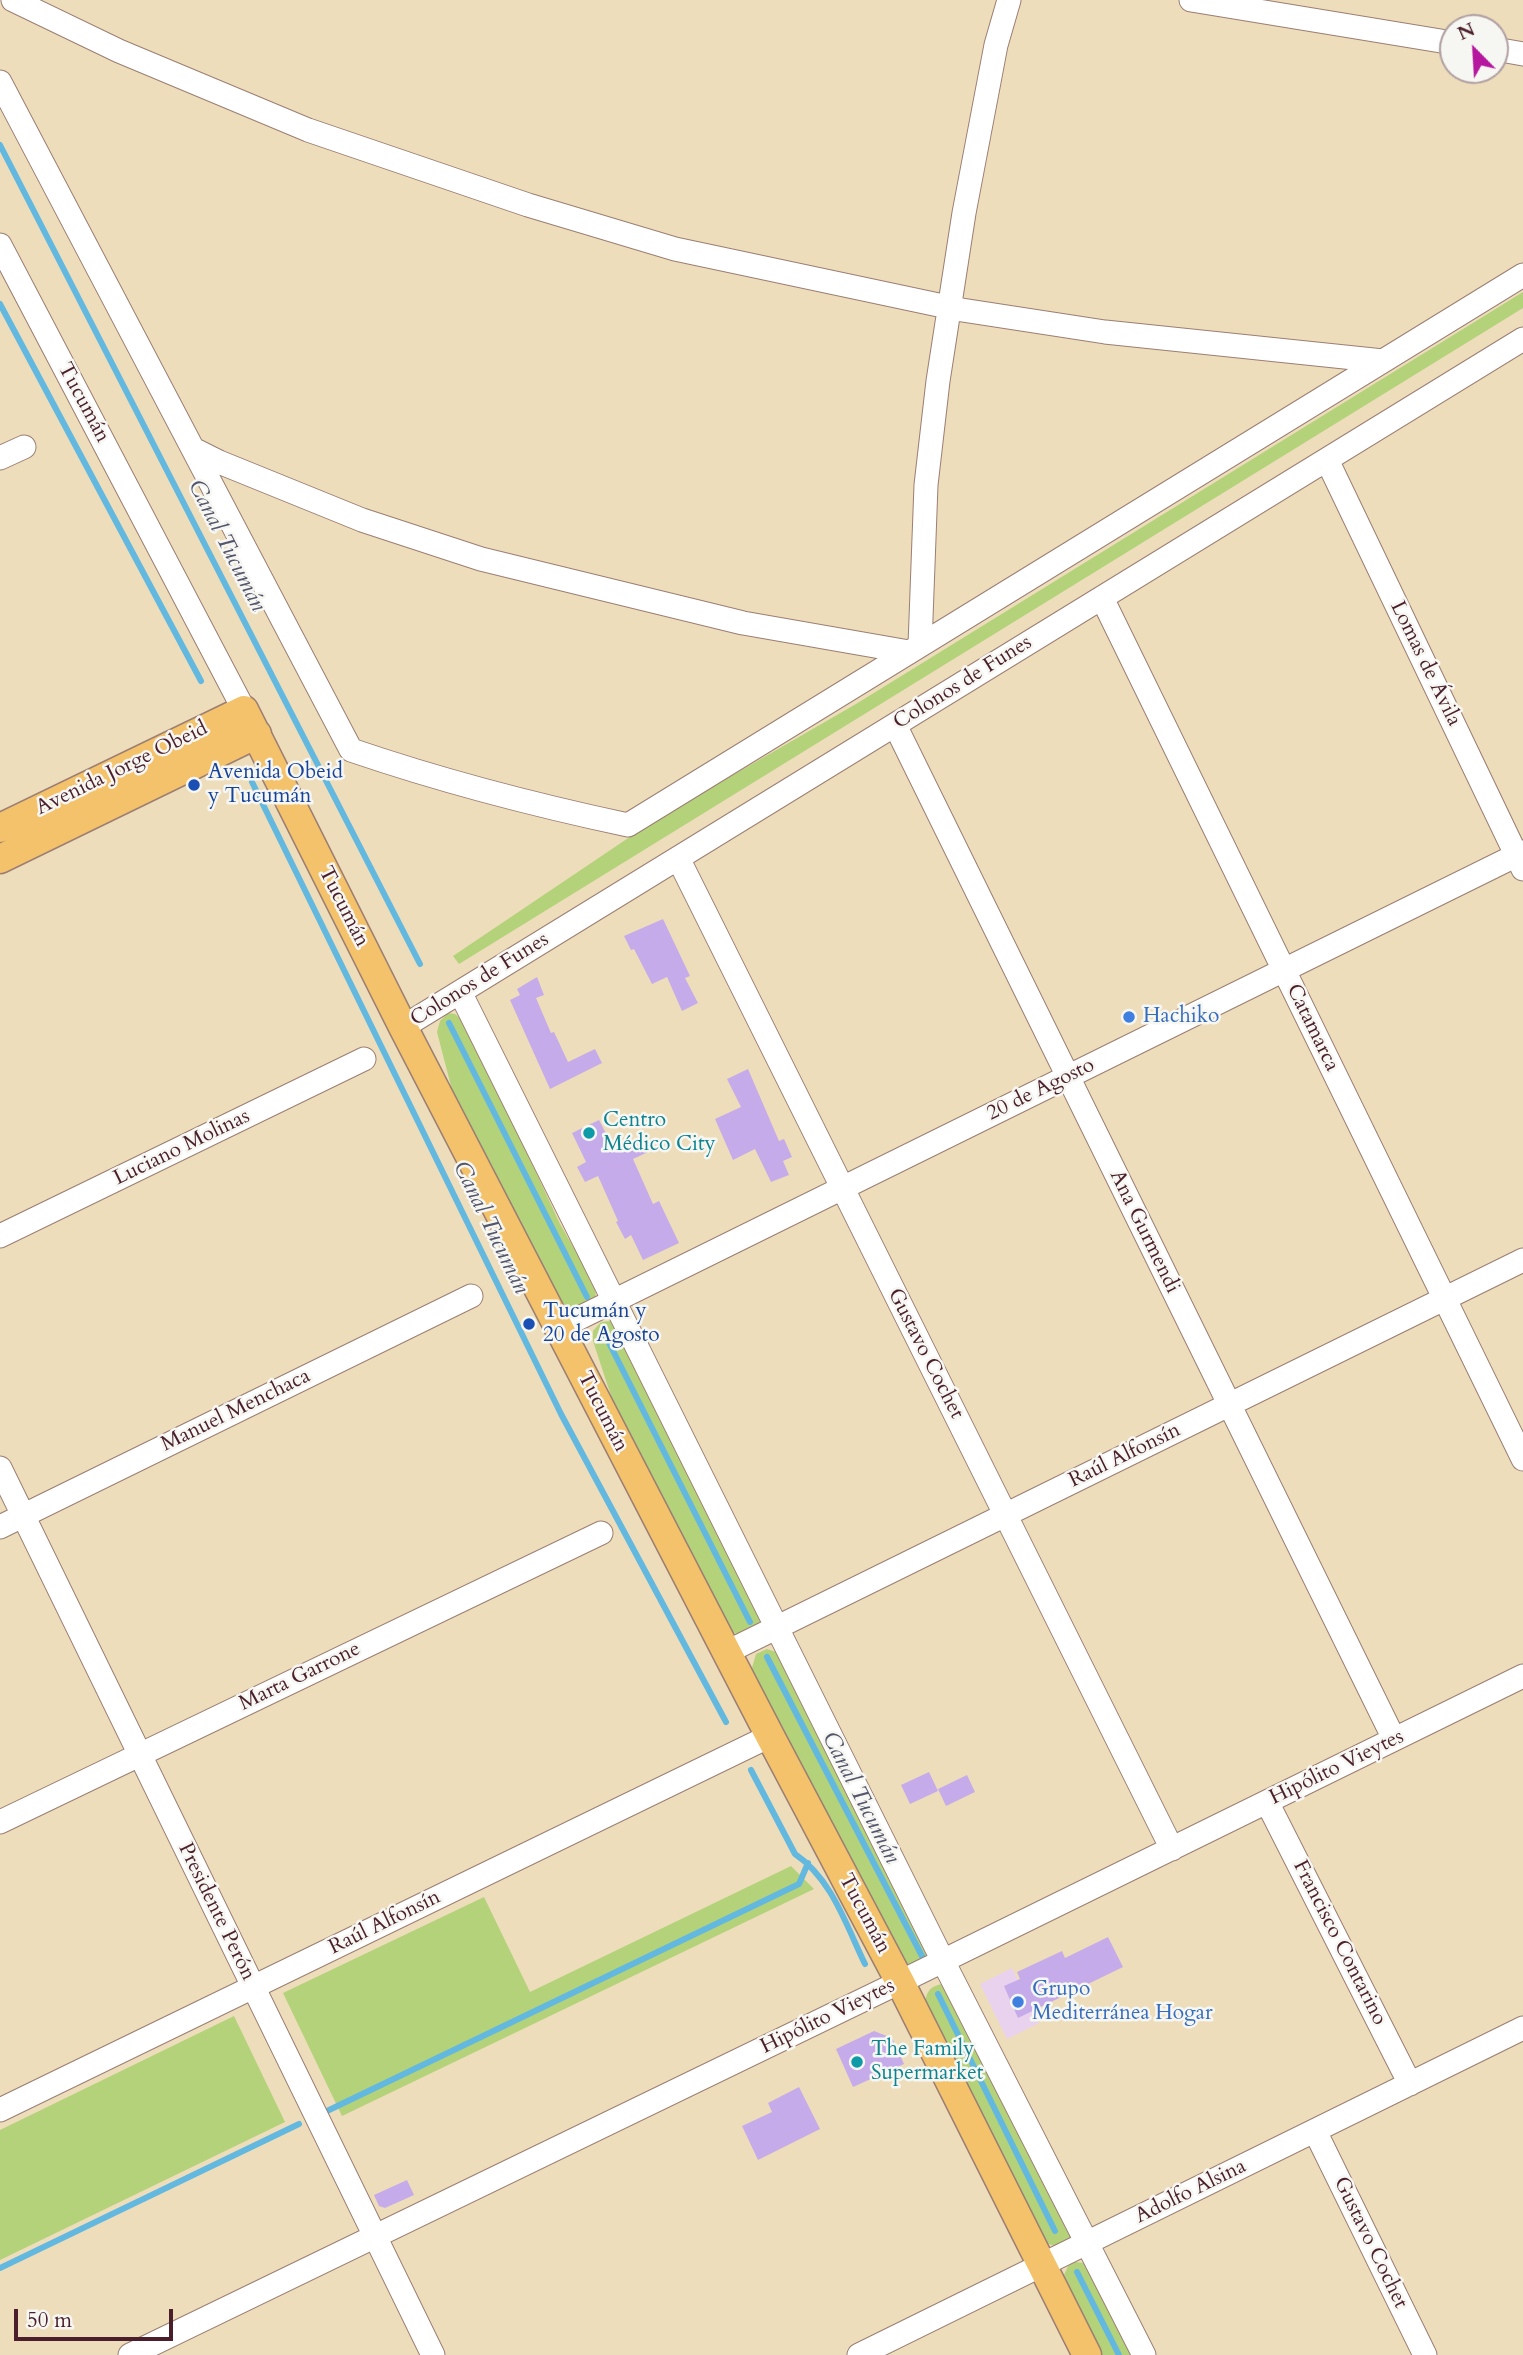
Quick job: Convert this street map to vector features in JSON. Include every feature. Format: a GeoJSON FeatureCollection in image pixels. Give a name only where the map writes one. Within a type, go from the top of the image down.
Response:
{"type":"FeatureCollection","features":[{"type":"Feature","properties":{"kind":"main road","name":"Avenida Jorge Obeid"},"geometry":{"type":"LineString","coordinates":[[0,828],[250,722]]}},
{"type":"Feature","properties":{"kind":"main road","name":"Avenida Jorge Obeid"},"geometry":{"type":"LineString","coordinates":[[0,859],[250,722]]}},
{"type":"Feature","properties":{"kind":"main road","name":"Tucumán"},"geometry":{"type":"LineString","coordinates":[[250,722],[403,1027],[900,1982],[1087,2355]]}},
{"type":"Feature","properties":{"kind":"street"},"geometry":{"type":"LineString","coordinates":[[13,0],[119,51],[308,130],[527,205],[675,249],[949,308],[1105,332],[1382,361]]}},
{"type":"Feature","properties":{"kind":"street"},"geometry":{"type":"LineString","coordinates":[[914,648],[926,485],[949,308],[989,84],[1009,0]]}},
{"type":"Feature","properties":{"kind":"street"},"geometry":{"type":"LineString","coordinates":[[1191,0],[1439,41]]}},
{"type":"Feature","properties":{"kind":"street"},"geometry":{"type":"LineString","coordinates":[[0,82],[351,750],[530,804],[628,825],[1523,275]]}},
{"type":"Feature","properties":{"kind":"street","name":"Tucumán"},"geometry":{"type":"LineString","coordinates":[[0,245],[250,722]]}},
{"type":"Feature","properties":{"kind":"street","name":"Colonos de Funes"},"geometry":{"type":"LineString","coordinates":[[403,1027],[1523,340]]}},
{"type":"Feature","properties":{"kind":"street"},"geometry":{"type":"LineString","coordinates":[[0,458],[24,447]]}},
{"type":"Feature","properties":{"kind":"street"},"geometry":{"type":"LineString","coordinates":[[193,449],[350,516],[481,559],[743,623],[914,648]]}},
{"type":"Feature","properties":{"kind":"street","name":"Lomas de Ávila"},"geometry":{"type":"LineString","coordinates":[[1327,460],[1521,859]]}},
{"type":"Feature","properties":{"kind":"street","name":"Catamarca"},"geometry":{"type":"LineString","coordinates":[[1102,598],[1523,1459]]}},
{"type":"Feature","properties":{"kind":"street","name":"Ana Gurmendi"},"geometry":{"type":"LineString","coordinates":[[895,725],[1394,1740]]}},
{"type":"Feature","properties":{"kind":"street","name":"Gustavo Cochet"},"geometry":{"type":"LineString","coordinates":[[678,858],[1172,1849]]}},
{"type":"Feature","properties":{"kind":"street","name":"20 de Agosto"},"geometry":{"type":"LineString","coordinates":[[559,1328],[1284,970],[1521,859]]}},
{"type":"Feature","properties":{"kind":"street"},"geometry":{"type":"LineString","coordinates":[[460,992],[943,1961],[1144,2355]]}},
{"type":"Feature","properties":{"kind":"street","name":"Luciano Molinas"},"geometry":{"type":"LineString","coordinates":[[0,1236],[364,1059]]}},
{"type":"Feature","properties":{"kind":"street","name":"Raúl Alfonsín"},"geometry":{"type":"LineString","coordinates":[[727,1652],[1523,1260]]}},
{"type":"Feature","properties":{"kind":"street","name":"Manuel Menchaca"},"geometry":{"type":"LineString","coordinates":[[0,1527],[471,1296]]}},
{"type":"Feature","properties":{"kind":"street","name":"Presidente Perón"},"geometry":{"type":"LineString","coordinates":[[0,1468],[433,2355]]}},
{"type":"Feature","properties":{"kind":"street","name":"Marta Garrone"},"geometry":{"type":"LineString","coordinates":[[0,1822],[601,1533]]}},
{"type":"Feature","properties":{"kind":"street","name":"Hipólito Vieytes"},"geometry":{"type":"LineString","coordinates":[[131,2355],[1523,1676]]}},
{"type":"Feature","properties":{"kind":"street","name":"Raúl Alfonsín"},"geometry":{"type":"LineString","coordinates":[[0,2110],[770,1736]]}},
{"type":"Feature","properties":{"kind":"street","name":"Francisco Contarino"},"geometry":{"type":"LineString","coordinates":[[1267,1802],[1410,2084]]}},
{"type":"Feature","properties":{"kind":"street","name":"Adolfo Alsina"},"geometry":{"type":"LineString","coordinates":[[859,2355],[1523,2028]]}},
{"type":"Feature","properties":{"kind":"street","name":"Gustavo Cochet"},"geometry":{"type":"LineString","coordinates":[[1315,2131],[1425,2355]]}},
{"type":"Feature","properties":{"kind":"shaded area"},"geometry":{"type":"Polygon","coordinates":[[[1012,1968],[1039,2023],[1007,2039],[980,1984],[1012,1968]]]}},
{"type":"Feature","properties":{"kind":"green space"},"geometry":{"type":"Polygon","coordinates":[[[1523,292],[1523,308],[459,964],[453,956],[655,820],[856,704],[1523,292]]]}},
{"type":"Feature","properties":{"kind":"green space"},"geometry":{"type":"Polygon","coordinates":[[[448,1013],[455,1014],[467,1024],[560,1224],[595,1285],[596,1298],[580,1310],[570,1308],[558,1300],[452,1090],[437,1032],[440,1021],[448,1013]]]}},
{"type":"Feature","properties":{"kind":"green space"},"geometry":{"type":"Polygon","coordinates":[[[610,1321],[616,1327],[765,1622],[749,1636],[736,1634],[723,1623],[621,1426],[593,1341],[593,1331],[601,1322],[610,1321]]]}},
{"type":"Feature","properties":{"kind":"green space"},"geometry":{"type":"Polygon","coordinates":[[[767,1649],[782,1654],[931,1955],[909,1967],[757,1688],[752,1668],[756,1654],[767,1649]]]}},
{"type":"Feature","properties":{"kind":"green space"},"geometry":{"type":"Polygon","coordinates":[[[791,1866],[814,1889],[342,2116],[283,1993],[484,1897],[530,1992],[791,1866]]]}},
{"type":"Feature","properties":{"kind":"green space"},"geometry":{"type":"Polygon","coordinates":[[[941,1984],[950,1989],[1071,2236],[1067,2243],[1057,2247],[1042,2238],[925,2002],[930,1990],[941,1984]]]}},
{"type":"Feature","properties":{"kind":"green space"},"geometry":{"type":"Polygon","coordinates":[[[234,2016],[285,2122],[0,2260],[0,2130],[234,2016]]]}},
{"type":"Feature","properties":{"kind":"green space"},"geometry":{"type":"Polygon","coordinates":[[[1075,2262],[1085,2263],[1133,2355],[1100,2355],[1064,2275],[1068,2266],[1075,2262]]]}},
{"type":"Feature","properties":{"kind":"building"},"geometry":{"type":"Polygon","coordinates":[[[663,919],[690,976],[685,978],[698,1003],[682,1011],[667,977],[652,984],[624,936],[663,919]]]}},
{"type":"Feature","properties":{"kind":"building"},"geometry":{"type":"Polygon","coordinates":[[[537,977],[544,995],[536,998],[551,1033],[554,1032],[568,1062],[595,1049],[602,1063],[550,1089],[510,1000],[520,995],[517,989],[537,977]]]}},
{"type":"Feature","properties":{"kind":"building"},"geometry":{"type":"Polygon","coordinates":[[[748,1069],[779,1141],[784,1139],[792,1157],[783,1161],[789,1175],[771,1182],[755,1149],[733,1160],[715,1119],[741,1107],[727,1079],[748,1069]]]}},
{"type":"Feature","properties":{"kind":"building"},"geometry":{"type":"Polygon","coordinates":[[[599,1120],[614,1149],[641,1136],[648,1152],[633,1159],[653,1204],[659,1201],[679,1243],[643,1260],[631,1235],[625,1239],[598,1176],[585,1182],[577,1167],[586,1162],[572,1133],[599,1120]]]}},
{"type":"Feature","properties":{"kind":"building"},"geometry":{"type":"Polygon","coordinates":[[[929,1772],[938,1791],[910,1804],[901,1785],[929,1772]]]}},
{"type":"Feature","properties":{"kind":"building"},"geometry":{"type":"Polygon","coordinates":[[[967,1775],[975,1792],[946,1806],[938,1789],[967,1775]]]}},
{"type":"Feature","properties":{"kind":"building"},"geometry":{"type":"Polygon","coordinates":[[[1108,1937],[1123,1967],[1018,2018],[1004,1986],[1020,1979],[1017,1972],[1062,1951],[1065,1958],[1108,1937]]]}},
{"type":"Feature","properties":{"kind":"building"},"geometry":{"type":"Polygon","coordinates":[[[874,2031],[892,2038],[904,2064],[853,2087],[836,2049],[874,2031]]]}},
{"type":"Feature","properties":{"kind":"building"},"geometry":{"type":"Polygon","coordinates":[[[799,2087],[820,2129],[758,2160],[742,2126],[772,2112],[768,2103],[799,2087]]]}},
{"type":"Feature","properties":{"kind":"building"},"geometry":{"type":"Polygon","coordinates":[[[407,2180],[414,2195],[385,2208],[379,2206],[374,2195],[407,2180]]]}},
{"type":"Feature","properties":{"kind":"waterway","name":"Canal Tucumán"},"geometry":{"type":"LineString","coordinates":[[0,145],[420,964]]}},
{"type":"Feature","properties":{"kind":"waterway","name":"Canal Tucumán"},"geometry":{"type":"LineString","coordinates":[[0,304],[201,681]]}},
{"type":"Feature","properties":{"kind":"waterway","name":"Canal Tucumán"},"geometry":{"type":"LineString","coordinates":[[252,782],[561,1414],[726,1722]]}},
{"type":"Feature","properties":{"kind":"waterway","name":"Canal Tucumán"},"geometry":{"type":"LineString","coordinates":[[449,1023],[587,1297]]}},
{"type":"Feature","properties":{"kind":"waterway","name":"Canal Tucumán"},"geometry":{"type":"LineString","coordinates":[[603,1331],[750,1622]]}},
{"type":"Feature","properties":{"kind":"waterway","name":"Canal Tucumán"},"geometry":{"type":"LineString","coordinates":[[767,1657],[922,1956]]}},
{"type":"Feature","properties":{"kind":"waterway","name":"Canal Tucumán"},"geometry":{"type":"LineString","coordinates":[[751,1770],[795,1854],[819,1876],[837,1904],[865,1964]]}},
{"type":"Feature","properties":{"kind":"waterway"},"geometry":{"type":"LineString","coordinates":[[327,2111],[799,1884],[808,1863]]}},
{"type":"Feature","properties":{"kind":"waterway","name":"Canal Tucumán"},"geometry":{"type":"LineString","coordinates":[[938,1994],[1055,2231]]}},
{"type":"Feature","properties":{"kind":"waterway"},"geometry":{"type":"LineString","coordinates":[[0,2268],[299,2124]]}},
{"type":"Feature","properties":{"kind":"waterway","name":"Canal Tucumán"},"geometry":{"type":"LineString","coordinates":[[1077,2272],[1119,2355]]}},
{"type":"Feature","properties":{"kind":"place","name":"Avenida Obeid y Tucumán"},"geometry":{"type":"Point","coordinates":[194,785]}},
{"type":"Feature","properties":{"kind":"place","name":"Hachiko"},"geometry":{"type":"Point","coordinates":[1129,1017]}},
{"type":"Feature","properties":{"kind":"place","name":"Centro Médico City"},"geometry":{"type":"Point","coordinates":[589,1133]}},
{"type":"Feature","properties":{"kind":"place","name":"Tucumán y 20 de Agosto"},"geometry":{"type":"Point","coordinates":[529,1324]}},
{"type":"Feature","properties":{"kind":"place","name":"Grupo Mediterránea Hogar"},"geometry":{"type":"Point","coordinates":[1018,2002]}},
{"type":"Feature","properties":{"kind":"place","name":"The Family Supermarket"},"geometry":{"type":"Point","coordinates":[857,2062]}}]}
